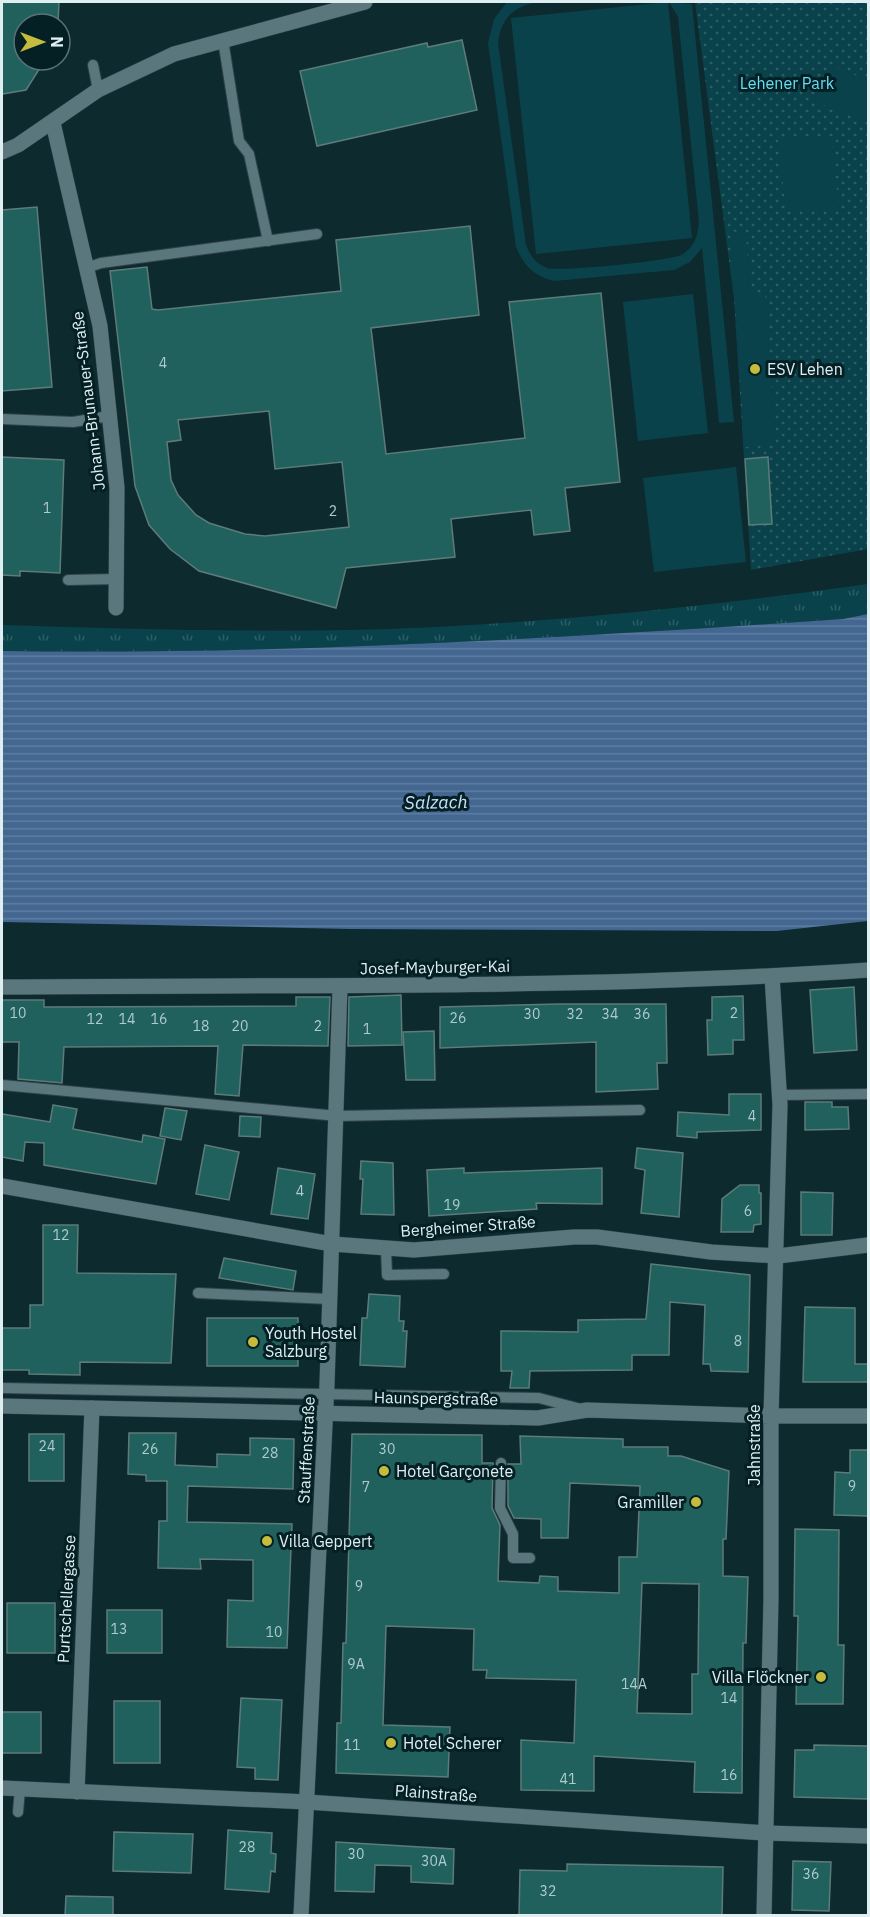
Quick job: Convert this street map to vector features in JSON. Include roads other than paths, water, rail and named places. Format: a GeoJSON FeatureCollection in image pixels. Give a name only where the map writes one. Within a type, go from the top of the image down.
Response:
{"type":"FeatureCollection","features":[{"type":"Feature","properties":{"kind":"street"},"geometry":{"type":"LineString","coordinates":[[2,152],[18,145],[53,123],[98,90],[174,54],[365,2]]}},
{"type":"Feature","properties":{"kind":"street","name":"Johann-Brunauer-Straße"},"geometry":{"type":"LineString","coordinates":[[53,123],[100,326],[117,488],[117,608]]}},
{"type":"Feature","properties":{"kind":"street","name":"Josef-Mayburger-Kai"},"geometry":{"type":"LineString","coordinates":[[2,987],[340,987],[772,976],[868,970]]}},
{"type":"Feature","properties":{"kind":"street","name":"Jahnstraße"},"geometry":{"type":"LineString","coordinates":[[764,1916],[771,1598],[771,1416],[778,1256],[780,1095],[772,976]]}},
{"type":"Feature","properties":{"kind":"street","name":"Stauffenstraße"},"geometry":{"type":"LineString","coordinates":[[301,1916],[326,1413],[328,1299],[338,1116],[340,987]]}},
{"type":"Feature","properties":{"kind":"street","name":"Bergheimer Straße"},"geometry":{"type":"LineString","coordinates":[[2,1186],[332,1244],[386,1249],[414,1250],[597,1237],[711,1252],[778,1256],[868,1245]]}},
{"type":"Feature","properties":{"kind":"street","name":"Haunspergstraße"},"geometry":{"type":"LineString","coordinates":[[2,1406],[538,1418],[587,1410],[771,1416],[868,1416]]}},
{"type":"Feature","properties":{"kind":"street","name":"Purtschellergasse"},"geometry":{"type":"LineString","coordinates":[[77,1792],[92,1408]]}},
{"type":"Feature","properties":{"kind":"street","name":"Plainstraße"},"geometry":{"type":"LineString","coordinates":[[2,1788],[307,1802],[766,1833],[868,1836]]}},
{"type":"Feature","properties":{"kind":"lane"},"geometry":{"type":"LineString","coordinates":[[223,40],[239,141],[249,154],[268,241]]}},
{"type":"Feature","properties":{"kind":"lane"},"geometry":{"type":"LineString","coordinates":[[93,65],[98,90]]}},
{"type":"Feature","properties":{"kind":"lane"},"geometry":{"type":"LineString","coordinates":[[86,268],[101,263],[317,234]]}},
{"type":"Feature","properties":{"kind":"lane"},"geometry":{"type":"LineString","coordinates":[[2,419],[73,422],[109,416]]}},
{"type":"Feature","properties":{"kind":"lane"},"geometry":{"type":"LineString","coordinates":[[68,580],[117,579]]}},
{"type":"Feature","properties":{"kind":"lane"},"geometry":{"type":"LineString","coordinates":[[2,1085],[338,1116],[640,1110]]}},
{"type":"Feature","properties":{"kind":"lane"},"geometry":{"type":"LineString","coordinates":[[780,1095],[868,1094]]}},
{"type":"Feature","properties":{"kind":"lane"},"geometry":{"type":"LineString","coordinates":[[386,1249],[387,1275],[444,1274]]}},
{"type":"Feature","properties":{"kind":"lane"},"geometry":{"type":"LineString","coordinates":[[198,1293],[328,1299]]}},
{"type":"Feature","properties":{"kind":"lane"},"geometry":{"type":"LineString","coordinates":[[2,1388],[539,1398],[587,1410]]}},
{"type":"Feature","properties":{"kind":"lane"},"geometry":{"type":"LineString","coordinates":[[501,1463],[500,1508],[513,1534],[513,1558],[530,1558]]}},
{"type":"Feature","properties":{"kind":"lane"},"geometry":{"type":"LineString","coordinates":[[18,1812],[20,1789]]}},
{"type":"Feature","properties":{"kind":"water","name":"Salzach"},"geometry":{"type":"Polygon","coordinates":[[[868,614],[868,921],[777,931],[350,929],[2,922],[2,651],[107,652],[422,644],[843,619],[868,614]]]}},
{"type":"Feature","properties":{"kind":"place","name":"ESV Lehen"},"geometry":{"type":"Point","coordinates":[755,369]}},
{"type":"Feature","properties":{"kind":"place","name":"Youth Hostel Salzburg"},"geometry":{"type":"Point","coordinates":[253,1342]}},
{"type":"Feature","properties":{"kind":"place","name":"Hotel Garçonete"},"geometry":{"type":"Point","coordinates":[384,1471]}},
{"type":"Feature","properties":{"kind":"place","name":"Gramiller"},"geometry":{"type":"Point","coordinates":[696,1502]}},
{"type":"Feature","properties":{"kind":"place","name":"Villa Geppert"},"geometry":{"type":"Point","coordinates":[267,1541]}},
{"type":"Feature","properties":{"kind":"place","name":"Villa Flöckner"},"geometry":{"type":"Point","coordinates":[821,1677]}},
{"type":"Feature","properties":{"kind":"place","name":"Hotel Scherer"},"geometry":{"type":"Point","coordinates":[391,1743]}},
{"type":"Feature","properties":{"kind":"park label","name":"Lehener Park"},"geometry":{"type":"Point","coordinates":[787,83]}}]}
